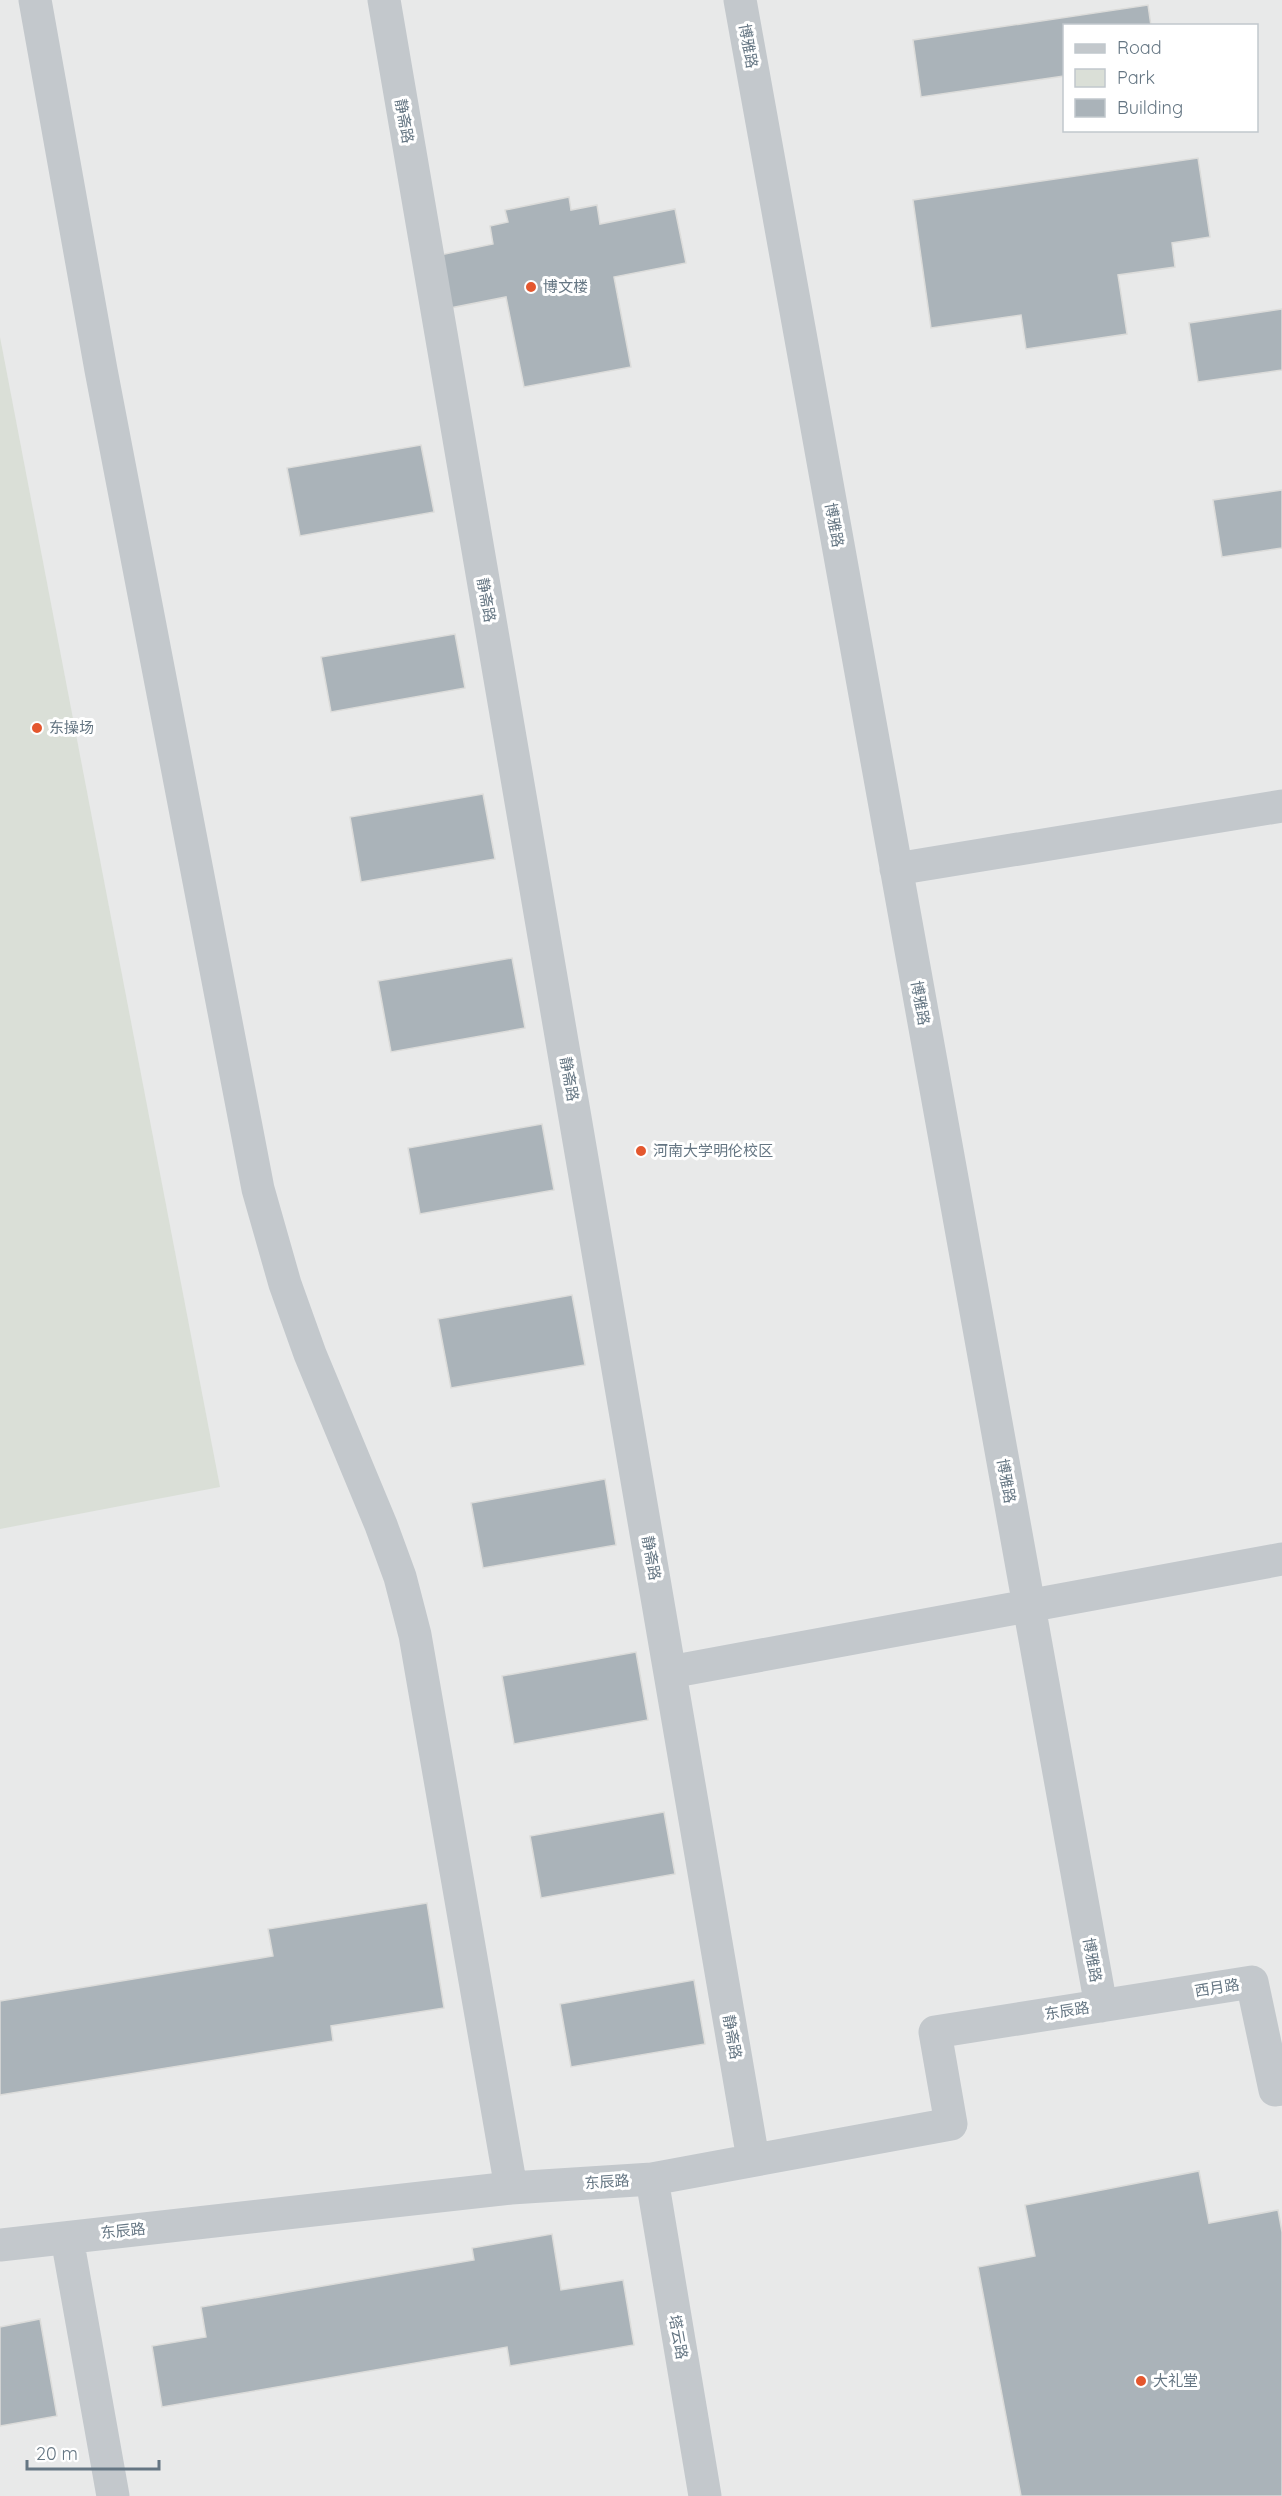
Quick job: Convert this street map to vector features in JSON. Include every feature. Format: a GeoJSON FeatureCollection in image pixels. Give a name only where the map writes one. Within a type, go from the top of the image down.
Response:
{"type":"FeatureCollection","features":[{"type":"Feature","properties":{"kind":"lane"},"geometry":{"type":"LineString","coordinates":[[35,0],[101,370],[258,1189],[285,1284],[310,1354],[381,1525],[400,1577],[415,1635],[511,2188]]}},
{"type":"Feature","properties":{"kind":"lane","name":"静斋路"},"geometry":{"type":"LineString","coordinates":[[384,0],[753,2159]]}},
{"type":"Feature","properties":{"kind":"lane","name":"博雅路"},"geometry":{"type":"LineString","coordinates":[[740,0],[1101,2006]]}},
{"type":"Feature","properties":{"kind":"lane"},"geometry":{"type":"LineString","coordinates":[[896,869],[1282,806]]}},
{"type":"Feature","properties":{"kind":"lane"},"geometry":{"type":"LineString","coordinates":[[670,1672],[1282,1559]]}},
{"type":"Feature","properties":{"kind":"lane","name":"西月路"},"geometry":{"type":"LineString","coordinates":[[1101,2006],[1252,1982],[1275,2090],[1282,2089]]}},
{"type":"Feature","properties":{"kind":"lane","name":"东辰路"},"geometry":{"type":"LineString","coordinates":[[0,2245],[511,2188],[651,2179],[951,2124],[935,2032],[1101,2006]]}},
{"type":"Feature","properties":{"kind":"lane","name":"塔云路"},"geometry":{"type":"LineString","coordinates":[[651,2179],[705,2496]]}},
{"type":"Feature","properties":{"kind":"lane"},"geometry":{"type":"LineString","coordinates":[[67,2238],[113,2496]]}},
{"type":"Feature","properties":{"kind":"shaded area","name":"河南大学明伦校区"},"geometry":{"type":"Polygon","coordinates":[[[0,0],[1282,0],[1282,2232],[1278,2210],[1209,2223],[1199,2171],[1025,2205],[1035,2256],[978,2267],[1021,2496],[0,2496],[0,0]]]}},
{"type":"Feature","properties":{"kind":"green space","name":"东操场"},"geometry":{"type":"Polygon","coordinates":[[[0,337],[220,1487],[0,1529],[0,337]]]}},
{"type":"Feature","properties":{"kind":"building"},"geometry":{"type":"Polygon","coordinates":[[[1148,5],[1151,24],[1063,24],[1063,76],[921,97],[913,40],[1148,5]]]}},
{"type":"Feature","properties":{"kind":"building"},"geometry":{"type":"Polygon","coordinates":[[[1198,158],[1210,237],[1172,243],[1175,267],[1118,275],[1127,334],[1026,349],[1021,315],[931,328],[913,200],[1198,158]]]}},
{"type":"Feature","properties":{"kind":"building","name":"博文楼"},"geometry":{"type":"Polygon","coordinates":[[[569,197],[571,210],[597,205],[600,224],[675,209],[686,263],[614,277],[631,367],[524,387],[506,297],[450,308],[440,255],[493,244],[490,226],[508,222],[505,210],[569,197]]]}},
{"type":"Feature","properties":{"kind":"building"},"geometry":{"type":"Polygon","coordinates":[[[1282,309],[1282,370],[1198,382],[1189,323],[1282,309]]]}},
{"type":"Feature","properties":{"kind":"building"},"geometry":{"type":"Polygon","coordinates":[[[421,445],[434,512],[300,536],[287,468],[421,445]]]}},
{"type":"Feature","properties":{"kind":"building"},"geometry":{"type":"Polygon","coordinates":[[[1282,490],[1282,548],[1222,557],[1213,500],[1282,490]]]}},
{"type":"Feature","properties":{"kind":"building"},"geometry":{"type":"Polygon","coordinates":[[[455,634],[465,688],[331,712],[321,657],[455,634]]]}},
{"type":"Feature","properties":{"kind":"building"},"geometry":{"type":"Polygon","coordinates":[[[483,794],[495,859],[361,882],[350,817],[483,794]]]}},
{"type":"Feature","properties":{"kind":"building"},"geometry":{"type":"Polygon","coordinates":[[[512,958],[525,1028],[391,1052],[378,981],[512,958]]]}},
{"type":"Feature","properties":{"kind":"building"},"geometry":{"type":"Polygon","coordinates":[[[542,1124],[554,1190],[420,1214],[408,1148],[542,1124]]]}},
{"type":"Feature","properties":{"kind":"building"},"geometry":{"type":"Polygon","coordinates":[[[572,1295],[585,1365],[451,1388],[438,1319],[572,1295]]]}},
{"type":"Feature","properties":{"kind":"building"},"geometry":{"type":"Polygon","coordinates":[[[605,1479],[616,1545],[483,1568],[471,1503],[605,1479]]]}},
{"type":"Feature","properties":{"kind":"building"},"geometry":{"type":"Polygon","coordinates":[[[636,1652],[648,1720],[514,1744],[502,1676],[636,1652]]]}},
{"type":"Feature","properties":{"kind":"building"},"geometry":{"type":"Polygon","coordinates":[[[664,1812],[675,1874],[541,1898],[530,1836],[664,1812]]]}},
{"type":"Feature","properties":{"kind":"building"},"geometry":{"type":"Polygon","coordinates":[[[427,1903],[444,2008],[331,2026],[333,2041],[0,2095],[0,2001],[273,1956],[268,1929],[427,1903]]]}},
{"type":"Feature","properties":{"kind":"building"},"geometry":{"type":"Polygon","coordinates":[[[694,1980],[705,2044],[571,2067],[560,2004],[694,1980]]]}},
{"type":"Feature","properties":{"kind":"building","name":"大礼堂"},"geometry":{"type":"Polygon","coordinates":[[[1199,2171],[1209,2223],[1278,2210],[1282,2232],[1282,2496],[1021,2496],[978,2267],[1035,2256],[1025,2205],[1199,2171]]]}},
{"type":"Feature","properties":{"kind":"building"},"geometry":{"type":"Polygon","coordinates":[[[552,2234],[561,2290],[623,2280],[634,2345],[510,2366],[507,2347],[162,2407],[152,2346],[206,2337],[201,2307],[474,2260],[472,2248],[552,2234]]]}},
{"type":"Feature","properties":{"kind":"building"},"geometry":{"type":"Polygon","coordinates":[[[40,2319],[57,2416],[0,2426],[0,2327],[40,2319]]]}},
{"type":"Feature","properties":{"kind":"place","name":"博文楼"},"geometry":{"type":"Point","coordinates":[531,287]}},
{"type":"Feature","properties":{"kind":"place","name":"东操场"},"geometry":{"type":"Point","coordinates":[37,728]}},
{"type":"Feature","properties":{"kind":"place","name":"河南大学明伦校区"},"geometry":{"type":"Point","coordinates":[641,1151]}},
{"type":"Feature","properties":{"kind":"place","name":"大礼堂"},"geometry":{"type":"Point","coordinates":[1141,2381]}}]}
